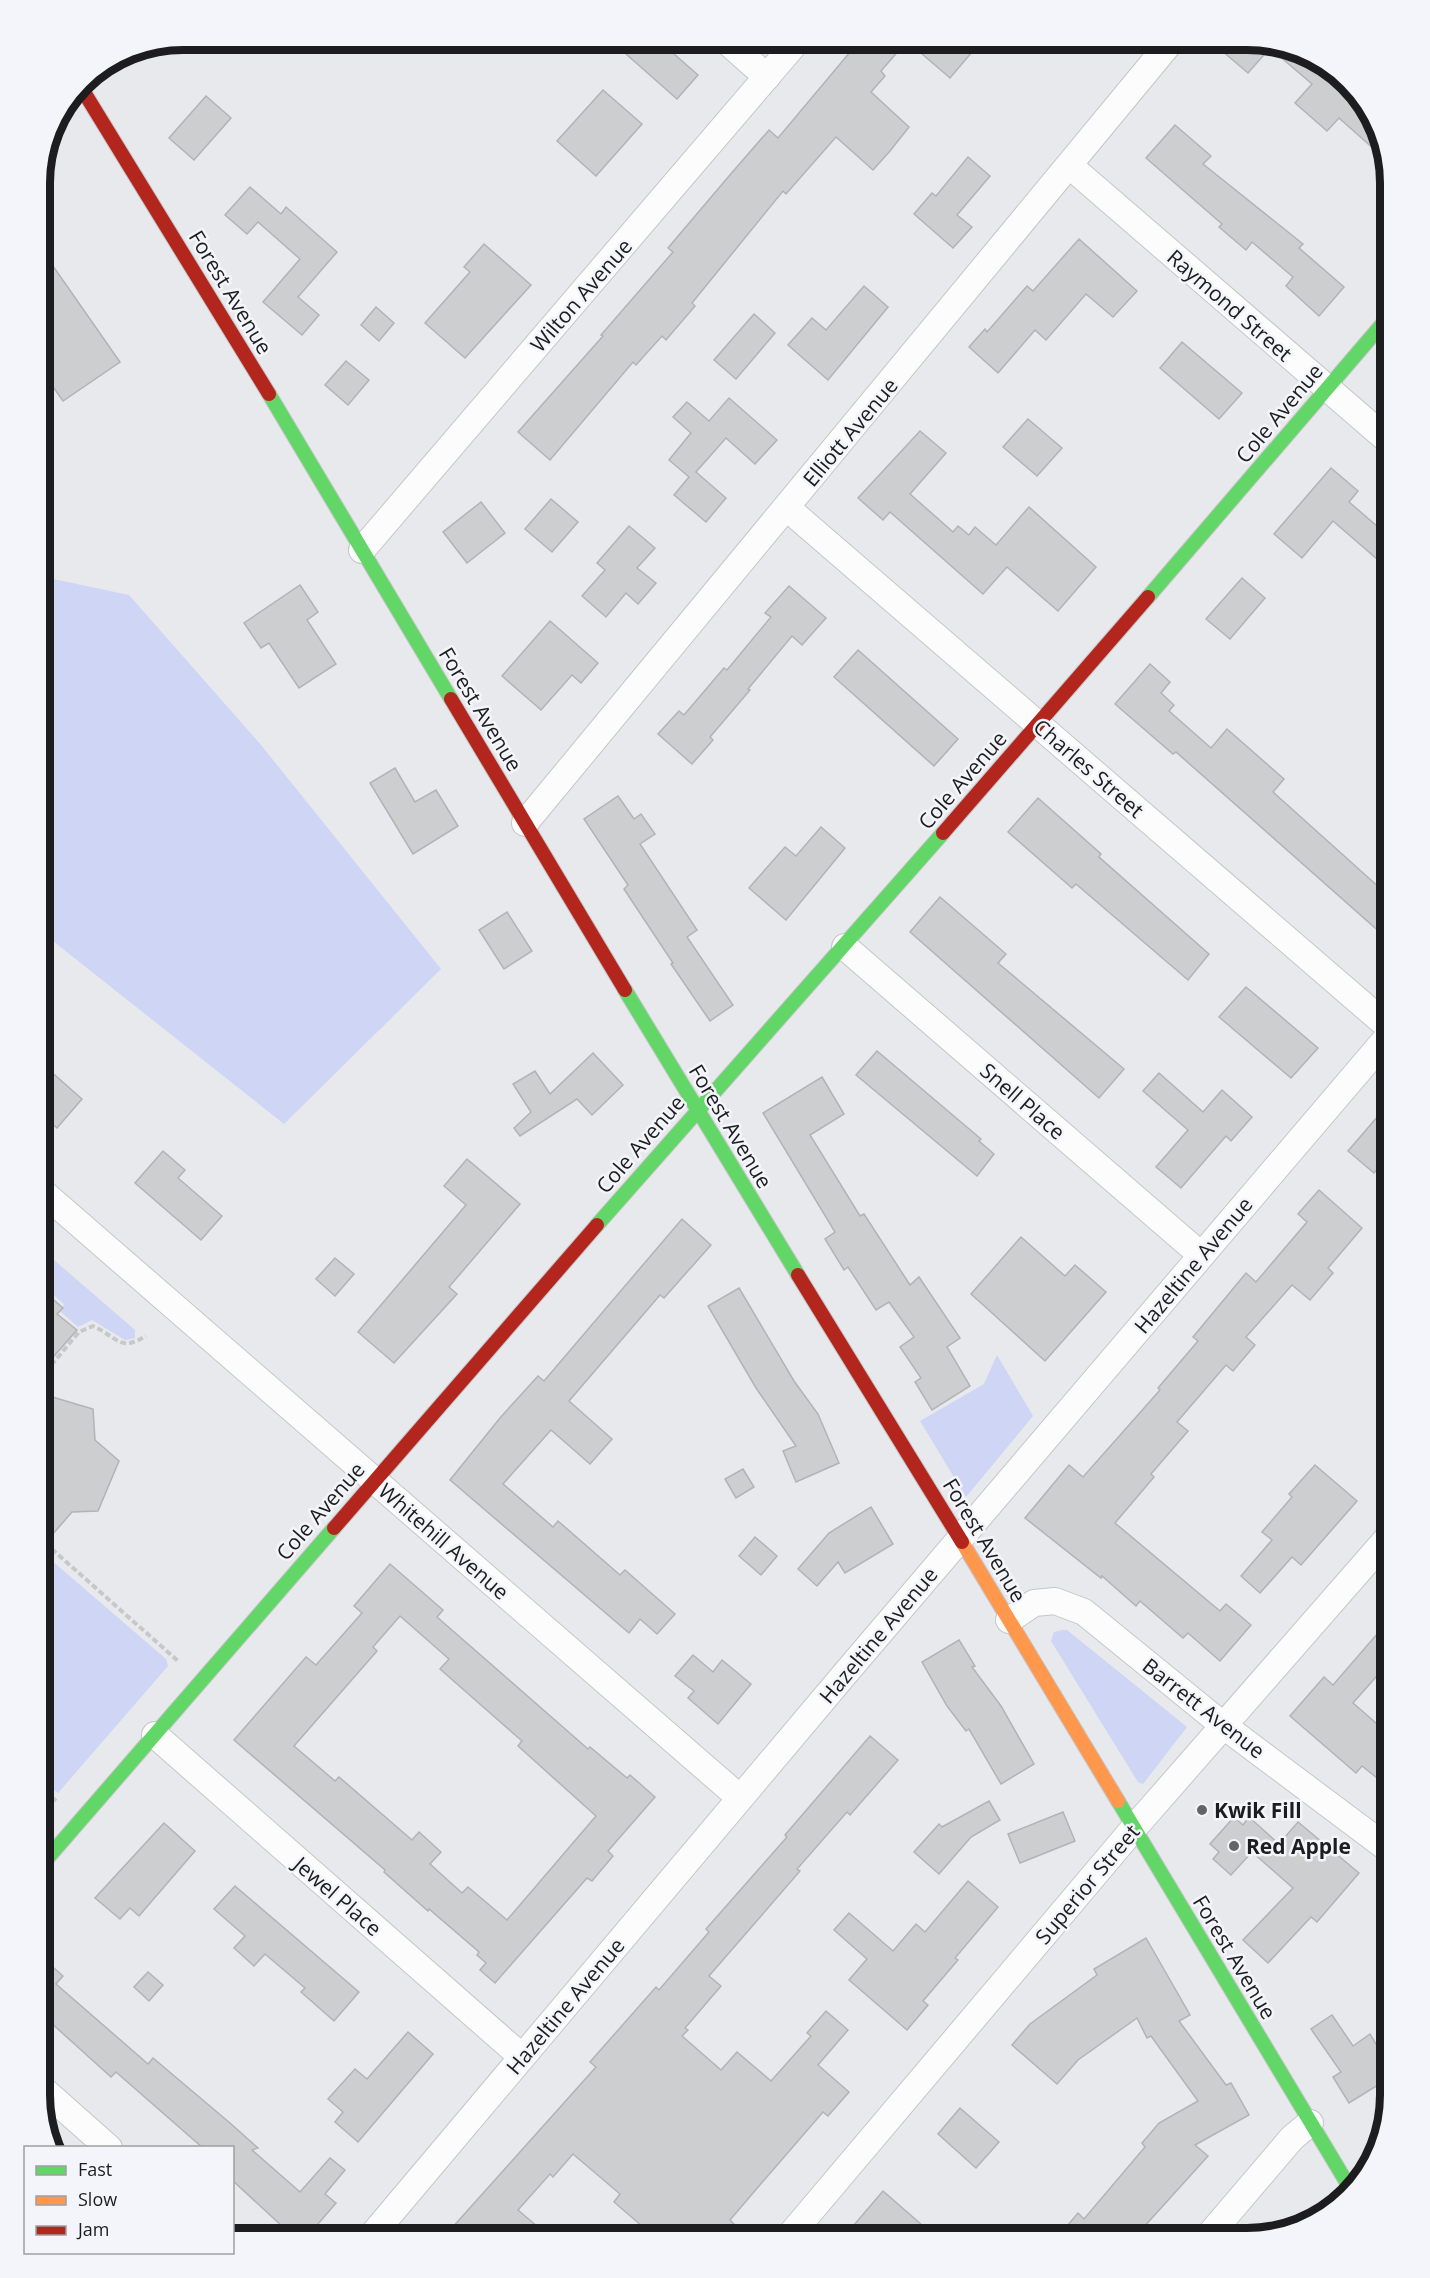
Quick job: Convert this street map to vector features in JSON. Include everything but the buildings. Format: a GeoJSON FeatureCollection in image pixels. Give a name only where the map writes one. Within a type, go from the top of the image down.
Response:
{"type":"FeatureCollection","features":[{"type":"Feature","properties":{"kind":"main road","name":"Forest Avenue"},"geometry":{"type":"LineString","coordinates":[[85,93],[697,1111],[960,1539],[1347,2183]]}},
{"type":"Feature","properties":{"kind":"main road","name":"Cole Avenue"},"geometry":{"type":"LineString","coordinates":[[50,1855],[697,1111],[845,946],[1380,327]]}},
{"type":"Feature","properties":{"kind":"street"},"geometry":{"type":"LineString","coordinates":[[737,50],[767,76]]}},
{"type":"Feature","properties":{"kind":"street","name":"Wilton Avenue"},"geometry":{"type":"LineString","coordinates":[[362,550],[789,50]]}},
{"type":"Feature","properties":{"kind":"street","name":"Elliott Avenue"},"geometry":{"type":"LineString","coordinates":[[525,823],[1164,50]]}},
{"type":"Feature","properties":{"kind":"street","name":"Raymond Street"},"geometry":{"type":"LineString","coordinates":[[1070,166],[1380,433]]}},
{"type":"Feature","properties":{"kind":"street","name":"Charles Street"},"geometry":{"type":"LineString","coordinates":[[787,508],[1380,1021]]}},
{"type":"Feature","properties":{"kind":"street","name":"Snell Place"},"geometry":{"type":"LineString","coordinates":[[845,946],[1201,1255]]}},
{"type":"Feature","properties":{"kind":"street","name":"Hazeltine Avenue"},"geometry":{"type":"LineString","coordinates":[[378,2228],[1380,1044]]}},
{"type":"Feature","properties":{"kind":"street","name":"Whitehill Avenue"},"geometry":{"type":"LineString","coordinates":[[50,1199],[740,1798]]}},
{"type":"Feature","properties":{"kind":"street","name":"Superior Street"},"geometry":{"type":"LineString","coordinates":[[796,2228],[1134,1828],[1380,1547]]}},
{"type":"Feature","properties":{"kind":"street","name":"Barrett Avenue"},"geometry":{"type":"LineString","coordinates":[[1009,1620],[1034,1603],[1056,1600],[1084,1612],[1224,1726],[1380,1843]]}},
{"type":"Feature","properties":{"kind":"street","name":"Jewel Place"},"geometry":{"type":"LineString","coordinates":[[154,1735],[522,2057]]}},
{"type":"Feature","properties":{"kind":"street"},"geometry":{"type":"LineString","coordinates":[[50,2096],[108,2146]]}},
{"type":"Feature","properties":{"kind":"street"},"geometry":{"type":"LineString","coordinates":[[1215,2228],[1292,2138],[1310,2123]]}},
{"type":"Feature","properties":{"kind":"path"},"geometry":{"type":"LineString","coordinates":[[50,1367],[79,1332],[93,1326],[111,1334],[123,1345],[131,1345],[146,1336]]}},
{"type":"Feature","properties":{"kind":"path"},"geometry":{"type":"LineString","coordinates":[[50,1547],[178,1661]]}},
{"type":"Feature","properties":{"kind":"path"},"geometry":{"type":"LineString","coordinates":[[50,1795],[56,1801]]}},
{"type":"Feature","properties":{"kind":"shaded area"},"geometry":{"type":"Polygon","coordinates":[[[50,578],[129,595],[261,745],[441,969],[284,1124],[50,939],[50,578]]]}},
{"type":"Feature","properties":{"kind":"shaded area"},"geometry":{"type":"Polygon","coordinates":[[[50,1257],[135,1330],[135,1338],[125,1340],[92,1320],[78,1327],[61,1312],[64,1304],[50,1292],[50,1257]]]}},
{"type":"Feature","properties":{"kind":"shaded area"},"geometry":{"type":"Polygon","coordinates":[[[997,1355],[1033,1416],[966,1497],[920,1421],[984,1384],[997,1355]]]}},
{"type":"Feature","properties":{"kind":"shaded area"},"geometry":{"type":"Polygon","coordinates":[[[50,1561],[166,1659],[168,1666],[58,1793],[50,1787],[50,1561]]]}},
{"type":"Feature","properties":{"kind":"shaded area"},"geometry":{"type":"Polygon","coordinates":[[[1067,1630],[1187,1727],[1143,1784],[1138,1782],[1051,1641],[1054,1632],[1067,1630]]]}},
{"type":"Feature","properties":{"kind":"traffic: fast"},"geometry":{"type":"LineString","coordinates":[[1148,597],[1380,327]]}},
{"type":"Feature","properties":{"kind":"traffic: fast"},"geometry":{"type":"LineString","coordinates":[[269,394],[451,699]]}},
{"type":"Feature","properties":{"kind":"traffic: fast"},"geometry":{"type":"LineString","coordinates":[[597,1225],[943,833]]}},
{"type":"Feature","properties":{"kind":"traffic: fast"},"geometry":{"type":"LineString","coordinates":[[625,990],[798,1275]]}},
{"type":"Feature","properties":{"kind":"traffic: fast"},"geometry":{"type":"LineString","coordinates":[[50,1855],[334,1528]]}},
{"type":"Feature","properties":{"kind":"traffic: fast"},"geometry":{"type":"LineString","coordinates":[[1118,1801],[1347,2183]]}},
{"type":"Feature","properties":{"kind":"traffic: slow"},"geometry":{"type":"LineString","coordinates":[[962,1542],[1118,1801]]}},
{"type":"Feature","properties":{"kind":"traffic: jam"},"geometry":{"type":"LineString","coordinates":[[85,93],[269,394]]}},
{"type":"Feature","properties":{"kind":"traffic: jam"},"geometry":{"type":"LineString","coordinates":[[943,833],[1148,597]]}},
{"type":"Feature","properties":{"kind":"traffic: jam"},"geometry":{"type":"LineString","coordinates":[[451,699],[625,990]]}},
{"type":"Feature","properties":{"kind":"traffic: jam"},"geometry":{"type":"LineString","coordinates":[[334,1528],[597,1225]]}},
{"type":"Feature","properties":{"kind":"traffic: jam"},"geometry":{"type":"LineString","coordinates":[[798,1275],[962,1542]]}},
{"type":"Feature","properties":{"kind":"place","name":"Kwik Fill"},"geometry":{"type":"Point","coordinates":[1202,1810]}},
{"type":"Feature","properties":{"kind":"place","name":"Red Apple"},"geometry":{"type":"Point","coordinates":[1234,1846]}}]}
